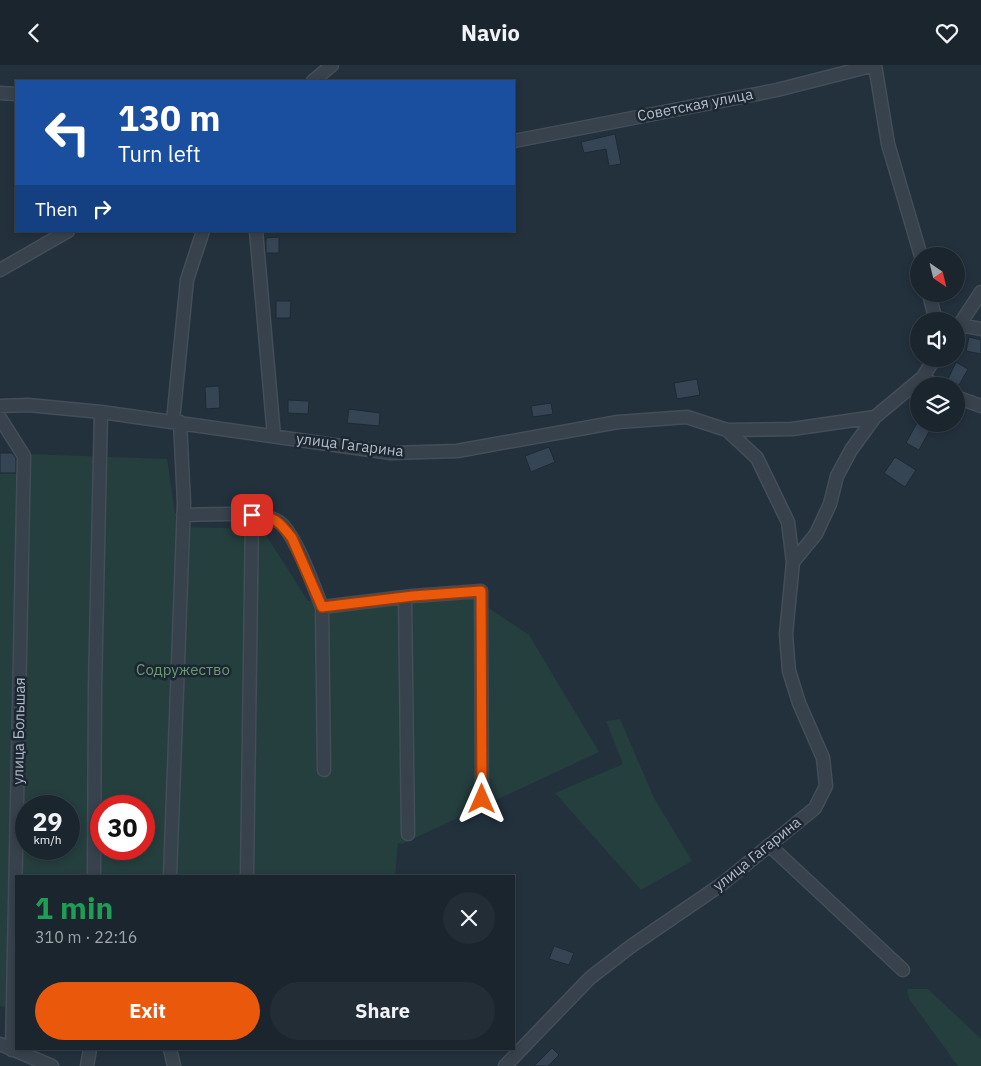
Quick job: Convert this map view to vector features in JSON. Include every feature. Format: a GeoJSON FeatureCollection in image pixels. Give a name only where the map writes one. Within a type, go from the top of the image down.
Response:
{"type":"FeatureCollection","features":[{"type":"Feature","properties":{"kind":"street"},"geometry":{"type":"LineString","coordinates":[[314,80],[332,65]]}},
{"type":"Feature","properties":{"kind":"street","name":"Советская улица"},"geometry":{"type":"LineString","coordinates":[[515,141],[777,90],[875,65],[888,144],[918,247]]}},
{"type":"Feature","properties":{"kind":"street"},"geometry":{"type":"LineString","coordinates":[[0,93],[15,94]]}},
{"type":"Feature","properties":{"kind":"street"},"geometry":{"type":"LineString","coordinates":[[0,270],[66,232]]}},
{"type":"Feature","properties":{"kind":"street"},"geometry":{"type":"LineString","coordinates":[[170,875],[183,515],[176,422],[187,279],[203,232]]}},
{"type":"Feature","properties":{"kind":"street"},"geometry":{"type":"LineString","coordinates":[[256,232],[274,436]]}},
{"type":"Feature","properties":{"kind":"street"},"geometry":{"type":"LineString","coordinates":[[965,317],[981,292]]}},
{"type":"Feature","properties":{"kind":"street"},"geometry":{"type":"LineString","coordinates":[[965,328],[981,329]]}},
{"type":"Feature","properties":{"kind":"street"},"geometry":{"type":"LineString","coordinates":[[923,377],[929,367]]}},
{"type":"Feature","properties":{"kind":"street"},"geometry":{"type":"LineString","coordinates":[[793,562],[816,534],[830,504],[837,476],[851,449],[875,417],[910,388]]}},
{"type":"Feature","properties":{"kind":"street"},"geometry":{"type":"LineString","coordinates":[[965,400],[981,406]]}},
{"type":"Feature","properties":{"kind":"street","name":"улица Гагарина"},"geometry":{"type":"LineString","coordinates":[[0,406],[28,405],[101,412],[391,453],[457,451],[618,422],[686,417],[727,429],[792,429],[875,417]]}},
{"type":"Feature","properties":{"kind":"street"},"geometry":{"type":"LineString","coordinates":[[94,875],[95,679],[101,412]]}},
{"type":"Feature","properties":{"kind":"street","name":"улица Большая"},"geometry":{"type":"LineString","coordinates":[[0,419],[24,455],[16,875]]}},
{"type":"Feature","properties":{"kind":"street","name":"улица Гагарина"},"geometry":{"type":"LineString","coordinates":[[505,1066],[590,978],[630,947],[722,883],[815,808],[826,786],[822,759],[799,703],[789,671],[786,635],[793,562],[788,522],[757,457],[727,429]]}},
{"type":"Feature","properties":{"kind":"street"},"geometry":{"type":"LineString","coordinates":[[183,515],[265,516],[280,522],[292,538],[322,607],[324,770]]}},
{"type":"Feature","properties":{"kind":"street"},"geometry":{"type":"LineString","coordinates":[[247,875],[252,515]]}},
{"type":"Feature","properties":{"kind":"street"},"geometry":{"type":"LineString","coordinates":[[322,607],[405,597],[481,591],[482,799]]}},
{"type":"Feature","properties":{"kind":"street"},"geometry":{"type":"LineString","coordinates":[[405,597],[408,834]]}},
{"type":"Feature","properties":{"kind":"street"},"geometry":{"type":"LineString","coordinates":[[769,845],[903,970]]}},
{"type":"Feature","properties":{"kind":"street","name":"улица Большая"},"geometry":{"type":"LineString","coordinates":[[12,1050],[15,901]]}},
{"type":"Feature","properties":{"kind":"street"},"geometry":{"type":"LineString","coordinates":[[0,1044],[52,1066]]}},
{"type":"Feature","properties":{"kind":"street"},"geometry":{"type":"LineString","coordinates":[[87,1066],[90,1050]]}},
{"type":"Feature","properties":{"kind":"street"},"geometry":{"type":"LineString","coordinates":[[170,1050],[174,1066]]}},
{"type":"Feature","properties":{"kind":"green space","name":"Содружество"},"geometry":{"type":"Polygon","coordinates":[[[0,453],[167,459],[177,527],[262,529],[308,601],[455,585],[529,635],[599,752],[402,844],[398,843],[395,875],[15,875],[15,1009],[0,1006],[0,453]]]}},
{"type":"Feature","properties":{"kind":"green space"},"geometry":{"type":"Polygon","coordinates":[[[620,719],[654,798],[692,861],[641,890],[555,793],[623,764],[606,721],[620,719]]]}},
{"type":"Feature","properties":{"kind":"green space"},"geometry":{"type":"Polygon","coordinates":[[[907,989],[928,989],[981,1039],[981,1066],[958,1066],[909,999],[907,989]]]}},
{"type":"Feature","properties":{"kind":"building"},"geometry":{"type":"Polygon","coordinates":[[[615,134],[621,164],[609,166],[606,149],[584,153],[581,142],[615,134]]]}},
{"type":"Feature","properties":{"kind":"building"},"geometry":{"type":"Polygon","coordinates":[[[279,237],[279,253],[266,253],[266,238],[279,237]]]}},
{"type":"Feature","properties":{"kind":"building"},"geometry":{"type":"Polygon","coordinates":[[[276,301],[291,301],[290,318],[276,318],[276,301]]]}},
{"type":"Feature","properties":{"kind":"building"},"geometry":{"type":"Polygon","coordinates":[[[969,337],[981,340],[981,354],[966,351],[969,337]]]}},
{"type":"Feature","properties":{"kind":"building"},"geometry":{"type":"Polygon","coordinates":[[[954,367],[965,367],[968,369],[964,377],[949,377],[954,367]]]}},
{"type":"Feature","properties":{"kind":"building"},"geometry":{"type":"Polygon","coordinates":[[[697,379],[700,395],[677,399],[674,383],[697,379]]]}},
{"type":"Feature","properties":{"kind":"building"},"geometry":{"type":"Polygon","coordinates":[[[219,386],[220,408],[206,409],[205,387],[219,386]]]}},
{"type":"Feature","properties":{"kind":"building"},"geometry":{"type":"Polygon","coordinates":[[[288,400],[309,401],[308,414],[288,413],[288,400]]]}},
{"type":"Feature","properties":{"kind":"building"},"geometry":{"type":"Polygon","coordinates":[[[551,403],[553,414],[533,417],[531,406],[551,403]]]}},
{"type":"Feature","properties":{"kind":"building"},"geometry":{"type":"Polygon","coordinates":[[[349,409],[380,413],[379,426],[347,423],[349,409]]]}},
{"type":"Feature","properties":{"kind":"building"},"geometry":{"type":"Polygon","coordinates":[[[912,432],[929,432],[919,450],[906,443],[912,432]]]}},
{"type":"Feature","properties":{"kind":"building"},"geometry":{"type":"Polygon","coordinates":[[[549,447],[555,462],[531,472],[525,456],[549,447]]]}},
{"type":"Feature","properties":{"kind":"building"},"geometry":{"type":"Polygon","coordinates":[[[0,453],[12,453],[16,458],[16,473],[0,473],[0,453]]]}},
{"type":"Feature","properties":{"kind":"building"},"geometry":{"type":"Polygon","coordinates":[[[895,457],[916,470],[905,487],[884,473],[895,457]]]}},
{"type":"Feature","properties":{"kind":"building"},"geometry":{"type":"Polygon","coordinates":[[[554,946],[574,953],[569,965],[549,959],[554,946]]]}},
{"type":"Feature","properties":{"kind":"building"},"geometry":{"type":"Polygon","coordinates":[[[552,1048],[559,1055],[548,1066],[534,1066],[552,1048]]]}},
{"type":"Feature","properties":{"kind":"route"},"geometry":{"type":"LineString","coordinates":[[252,515],[265,516],[280,522],[292,538],[322,607],[413,596],[481,591],[482,799]]}}]}
